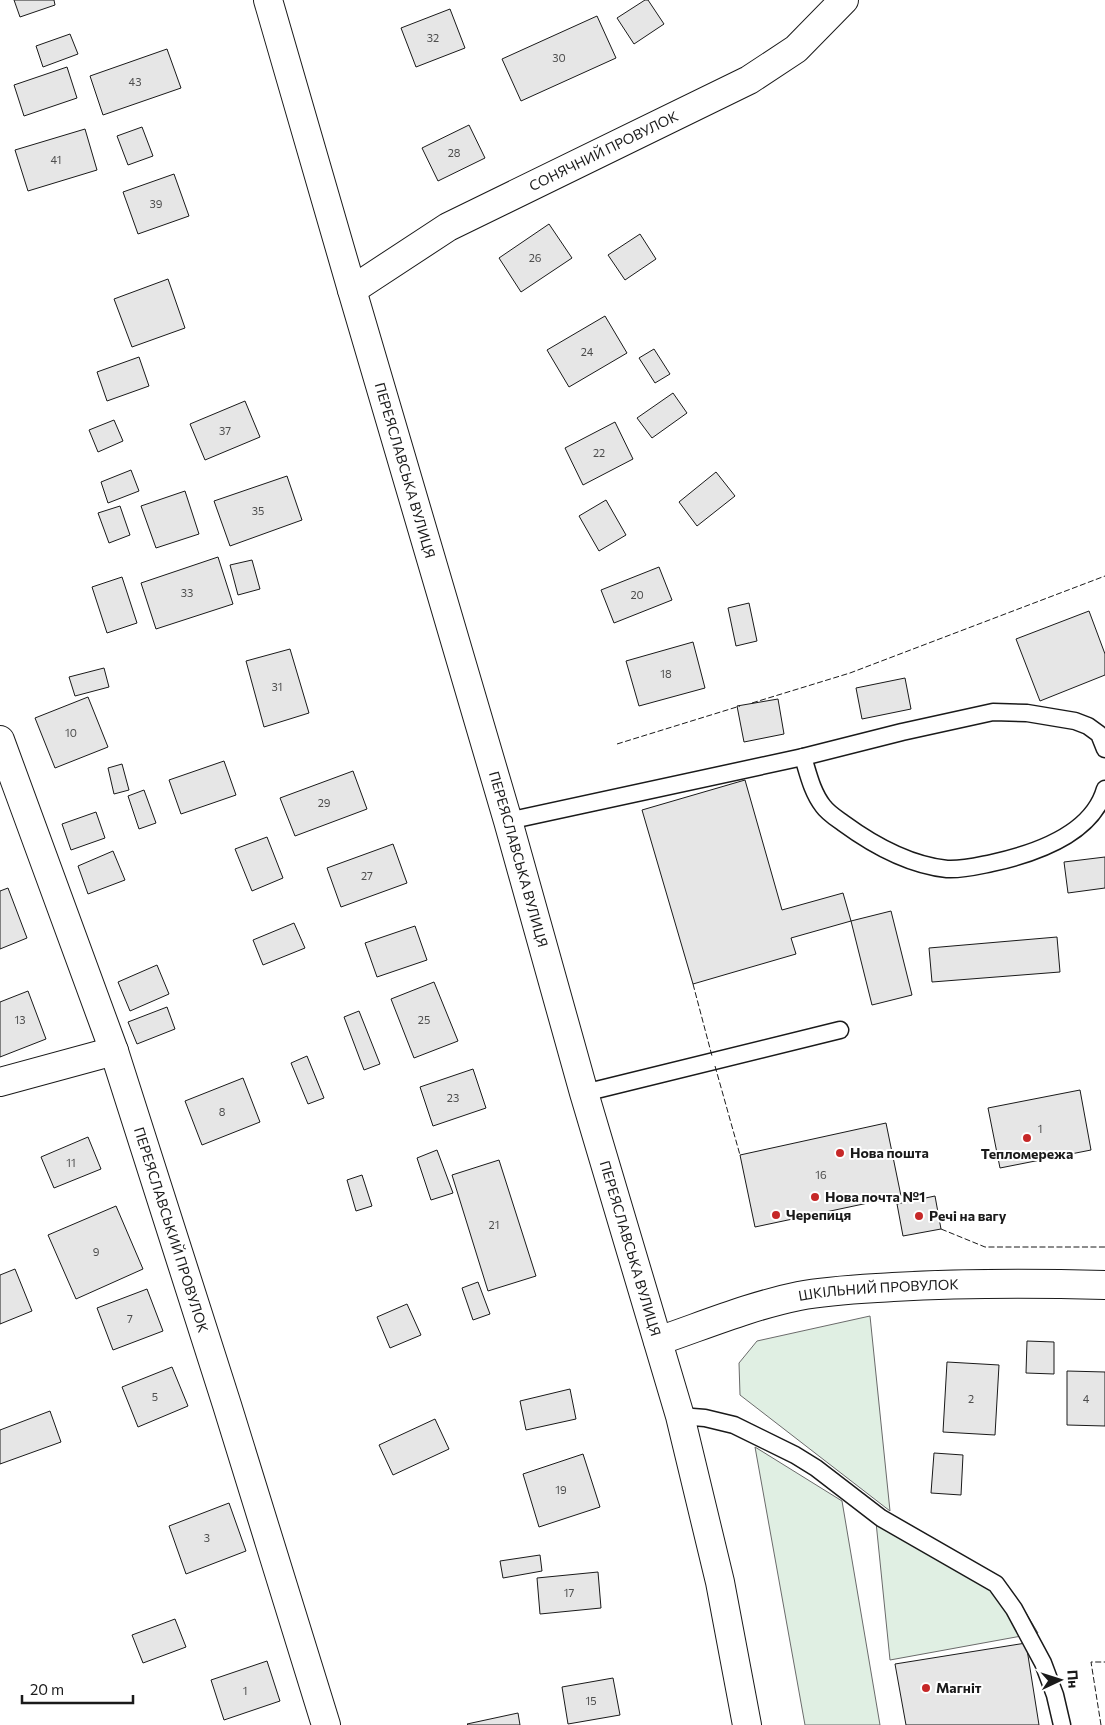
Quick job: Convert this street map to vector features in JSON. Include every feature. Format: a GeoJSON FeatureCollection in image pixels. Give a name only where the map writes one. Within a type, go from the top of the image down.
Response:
{"type":"FeatureCollection","features":[{"type":"Feature","properties":{"kind":"street","name":"ПЕРЕЯСЛАВСЬКА ВУЛИЦЯ"},"geometry":{"type":"LineString","coordinates":[[268,0],[508,821],[584,1093],[680,1416],[720,1582],[747,1725]]}},
{"type":"Feature","properties":{"kind":"street","name":"СОНЯЧНИЙ ПРОВУЛОК"},"geometry":{"type":"LineString","coordinates":[[352,290],[448,227],[755,76],[796,49],[844,0]]}},
{"type":"Feature","properties":{"kind":"street","name":"ПЕРЕЯСЛАВСЬКИЙ ПРОВУЛОК"},"geometry":{"type":"LineString","coordinates":[[0,740],[114,1052],[326,1725]]}},
{"type":"Feature","properties":{"kind":"street"},"geometry":{"type":"LineString","coordinates":[[0,1082],[114,1052]]}},
{"type":"Feature","properties":{"kind":"street","name":"ШКІЛЬНИЙ ПРОВУЛОК"},"geometry":{"type":"LineString","coordinates":[[658,1341],[753,1307],[801,1296],[831,1292],[935,1285],[1004,1283],[1105,1286]]}},
{"type":"Feature","properties":{"kind":"lane"},"geometry":{"type":"LineString","coordinates":[[508,821],[803,757],[977,715],[1009,712],[1027,713],[1081,723],[1099,734],[1105,749]]}},
{"type":"Feature","properties":{"kind":"lane"},"geometry":{"type":"LineString","coordinates":[[803,757],[818,798],[824,808],[835,817],[858,834],[895,855],[946,869],[965,868],[1002,861],[1054,843],[1068,834],[1091,814],[1103,797],[1105,789]]}},
{"type":"Feature","properties":{"kind":"lane"},"geometry":{"type":"LineString","coordinates":[[584,1093],[840,1030]]}},
{"type":"Feature","properties":{"kind":"lane"},"geometry":{"type":"LineString","coordinates":[[680,1416],[705,1418],[734,1425],[795,1455],[816,1468],[888,1522],[996,1584],[1014,1609],[1043,1663],[1055,1695],[1062,1725]]}},
{"type":"Feature","properties":{"kind":"green space"},"geometry":{"type":"Polygon","coordinates":[[[870,1316],[890,1511],[740,1395],[739,1363],[757,1341],[870,1316]]]}},
{"type":"Feature","properties":{"kind":"green space"},"geometry":{"type":"Polygon","coordinates":[[[755,1447],[842,1501],[880,1725],[805,1725],[755,1447]]]}},
{"type":"Feature","properties":{"kind":"green space"},"geometry":{"type":"Polygon","coordinates":[[[876,1522],[1023,1608],[1038,1633],[890,1660],[876,1522]]]}},
{"type":"Feature","properties":{"kind":"building"},"geometry":{"type":"Polygon","coordinates":[[[14,0],[54,0],[55,5],[20,17],[14,0]]]}},
{"type":"Feature","properties":{"kind":"building"},"geometry":{"type":"Polygon","coordinates":[[[645,0],[648,0],[664,24],[634,44],[617,18],[645,0]]]}},
{"type":"Feature","properties":{"kind":"building"},"geometry":{"type":"Polygon","coordinates":[[[450,9],[465,48],[416,67],[401,28],[450,9]]]}},
{"type":"Feature","properties":{"kind":"building"},"geometry":{"type":"Polygon","coordinates":[[[597,16],[616,58],[521,101],[502,59],[597,16]]]}},
{"type":"Feature","properties":{"kind":"building"},"geometry":{"type":"Polygon","coordinates":[[[70,34],[78,54],[43,67],[36,46],[70,34]]]}},
{"type":"Feature","properties":{"kind":"building"},"geometry":{"type":"Polygon","coordinates":[[[167,49],[181,88],[103,115],[90,76],[167,49]]]}},
{"type":"Feature","properties":{"kind":"building"},"geometry":{"type":"Polygon","coordinates":[[[67,67],[77,98],[24,116],[14,85],[67,67]]]}},
{"type":"Feature","properties":{"kind":"building"},"geometry":{"type":"Polygon","coordinates":[[[469,125],[485,158],[438,181],[422,148],[469,125]]]}},
{"type":"Feature","properties":{"kind":"building"},"geometry":{"type":"Polygon","coordinates":[[[142,127],[153,156],[128,165],[117,136],[142,127]]]}},
{"type":"Feature","properties":{"kind":"building"},"geometry":{"type":"Polygon","coordinates":[[[85,129],[97,170],[28,191],[15,150],[85,129]]]}},
{"type":"Feature","properties":{"kind":"building"},"geometry":{"type":"Polygon","coordinates":[[[174,174],[189,216],[138,234],[123,192],[174,174]]]}},
{"type":"Feature","properties":{"kind":"building"},"geometry":{"type":"Polygon","coordinates":[[[549,224],[572,258],[521,292],[499,258],[549,224]]]}},
{"type":"Feature","properties":{"kind":"building"},"geometry":{"type":"Polygon","coordinates":[[[640,234],[656,259],[625,280],[608,255],[640,234]]]}},
{"type":"Feature","properties":{"kind":"building"},"geometry":{"type":"Polygon","coordinates":[[[168,279],[185,328],[132,347],[114,299],[168,279]]]}},
{"type":"Feature","properties":{"kind":"building"},"geometry":{"type":"Polygon","coordinates":[[[605,316],[627,353],[569,387],[547,350],[605,316]]]}},
{"type":"Feature","properties":{"kind":"building"},"geometry":{"type":"Polygon","coordinates":[[[654,349],[670,374],[655,383],[639,358],[654,349]]]}},
{"type":"Feature","properties":{"kind":"building"},"geometry":{"type":"Polygon","coordinates":[[[139,357],[149,386],[107,401],[97,372],[139,357]]]}},
{"type":"Feature","properties":{"kind":"building"},"geometry":{"type":"Polygon","coordinates":[[[673,393],[687,413],[652,438],[637,418],[673,393]]]}},
{"type":"Feature","properties":{"kind":"building"},"geometry":{"type":"Polygon","coordinates":[[[245,401],[260,437],[205,460],[190,424],[245,401]]]}},
{"type":"Feature","properties":{"kind":"building"},"geometry":{"type":"Polygon","coordinates":[[[114,420],[123,441],[98,452],[89,430],[114,420]]]}},
{"type":"Feature","properties":{"kind":"building"},"geometry":{"type":"Polygon","coordinates":[[[615,422],[633,459],[583,485],[565,448],[615,422]]]}},
{"type":"Feature","properties":{"kind":"building"},"geometry":{"type":"Polygon","coordinates":[[[131,470],[139,491],[108,503],[101,482],[131,470]]]}},
{"type":"Feature","properties":{"kind":"building"},"geometry":{"type":"Polygon","coordinates":[[[716,472],[735,496],[697,526],[679,502],[716,472]]]}},
{"type":"Feature","properties":{"kind":"building"},"geometry":{"type":"Polygon","coordinates":[[[287,476],[302,520],[230,546],[214,501],[287,476]]]}},
{"type":"Feature","properties":{"kind":"building"},"geometry":{"type":"Polygon","coordinates":[[[185,491],[199,534],[156,548],[141,506],[185,491]]]}},
{"type":"Feature","properties":{"kind":"building"},"geometry":{"type":"Polygon","coordinates":[[[606,500],[626,535],[599,551],[579,516],[606,500]]]}},
{"type":"Feature","properties":{"kind":"building"},"geometry":{"type":"Polygon","coordinates":[[[120,506],[130,535],[109,543],[98,513],[120,506]]]}},
{"type":"Feature","properties":{"kind":"building"},"geometry":{"type":"Polygon","coordinates":[[[218,557],[233,604],[156,629],[141,583],[218,557]]]}},
{"type":"Feature","properties":{"kind":"building"},"geometry":{"type":"Polygon","coordinates":[[[252,560],[260,589],[238,595],[230,565],[252,560]]]}},
{"type":"Feature","properties":{"kind":"building"},"geometry":{"type":"Polygon","coordinates":[[[659,567],[672,600],[614,623],[601,590],[659,567]]]}},
{"type":"Feature","properties":{"kind":"building"},"geometry":{"type":"Polygon","coordinates":[[[122,577],[137,623],[107,633],[92,587],[122,577]]]}},
{"type":"Feature","properties":{"kind":"building"},"geometry":{"type":"Polygon","coordinates":[[[749,603],[757,641],[736,646],[728,608],[749,603]]]}},
{"type":"Feature","properties":{"kind":"building"},"geometry":{"type":"Polygon","coordinates":[[[1089,611],[1105,654],[1105,675],[1040,701],[1016,639],[1089,611]]]}},
{"type":"Feature","properties":{"kind":"building"},"geometry":{"type":"Polygon","coordinates":[[[693,642],[705,688],[639,706],[626,661],[693,642]]]}},
{"type":"Feature","properties":{"kind":"building"},"geometry":{"type":"Polygon","coordinates":[[[290,649],[309,713],[264,727],[246,661],[290,649]]]}},
{"type":"Feature","properties":{"kind":"building"},"geometry":{"type":"Polygon","coordinates":[[[104,668],[109,687],[75,696],[69,677],[104,668]]]}},
{"type":"Feature","properties":{"kind":"building"},"geometry":{"type":"Polygon","coordinates":[[[905,678],[911,709],[862,719],[856,688],[905,678]]]}},
{"type":"Feature","properties":{"kind":"building"},"geometry":{"type":"Polygon","coordinates":[[[88,697],[108,747],[55,768],[35,718],[88,697]]]}},
{"type":"Feature","properties":{"kind":"building"},"geometry":{"type":"Polygon","coordinates":[[[778,699],[784,734],[744,742],[737,706],[778,699]]]}},
{"type":"Feature","properties":{"kind":"building"},"geometry":{"type":"Polygon","coordinates":[[[224,761],[236,795],[181,814],[169,780],[224,761]]]}},
{"type":"Feature","properties":{"kind":"building"},"geometry":{"type":"Polygon","coordinates":[[[122,764],[129,790],[114,794],[108,768],[122,764]]]}},
{"type":"Feature","properties":{"kind":"building"},"geometry":{"type":"Polygon","coordinates":[[[353,771],[367,809],[295,836],[280,798],[353,771]]]}},
{"type":"Feature","properties":{"kind":"building"},"geometry":{"type":"Polygon","coordinates":[[[745,780],[782,910],[843,893],[851,921],[791,938],[796,954],[693,984],[642,810],[745,780]]]}},
{"type":"Feature","properties":{"kind":"building"},"geometry":{"type":"Polygon","coordinates":[[[144,790],[156,823],[139,829],[128,796],[144,790]]]}},
{"type":"Feature","properties":{"kind":"building"},"geometry":{"type":"Polygon","coordinates":[[[96,812],[105,838],[71,850],[62,824],[96,812]]]}},
{"type":"Feature","properties":{"kind":"building"},"geometry":{"type":"Polygon","coordinates":[[[267,837],[283,878],[252,891],[235,849],[267,837]]]}},
{"type":"Feature","properties":{"kind":"building"},"geometry":{"type":"Polygon","coordinates":[[[393,844],[407,883],[341,907],[327,868],[393,844]]]}},
{"type":"Feature","properties":{"kind":"building"},"geometry":{"type":"Polygon","coordinates":[[[113,851],[125,880],[88,894],[78,866],[113,851]]]}},
{"type":"Feature","properties":{"kind":"building"},"geometry":{"type":"Polygon","coordinates":[[[1105,857],[1105,888],[1068,893],[1064,862],[1105,857]]]}},
{"type":"Feature","properties":{"kind":"building"},"geometry":{"type":"Polygon","coordinates":[[[8,888],[27,938],[0,949],[0,891],[8,888]]]}},
{"type":"Feature","properties":{"kind":"building"},"geometry":{"type":"Polygon","coordinates":[[[891,911],[912,995],[872,1005],[851,921],[891,911]]]}},
{"type":"Feature","properties":{"kind":"building"},"geometry":{"type":"Polygon","coordinates":[[[294,923],[305,948],[263,965],[253,940],[294,923]]]}},
{"type":"Feature","properties":{"kind":"building"},"geometry":{"type":"Polygon","coordinates":[[[415,926],[427,960],[377,977],[365,943],[415,926]]]}},
{"type":"Feature","properties":{"kind":"building"},"geometry":{"type":"Polygon","coordinates":[[[1057,937],[1060,972],[932,982],[929,948],[1057,937]]]}},
{"type":"Feature","properties":{"kind":"building"},"geometry":{"type":"Polygon","coordinates":[[[157,965],[169,994],[130,1011],[118,982],[157,965]]]}},
{"type":"Feature","properties":{"kind":"building"},"geometry":{"type":"Polygon","coordinates":[[[434,982],[458,1041],[414,1058],[391,999],[434,982]]]}},
{"type":"Feature","properties":{"kind":"building"},"geometry":{"type":"Polygon","coordinates":[[[28,991],[46,1039],[0,1057],[0,1002],[28,991]]]}},
{"type":"Feature","properties":{"kind":"building"},"geometry":{"type":"Polygon","coordinates":[[[167,1007],[175,1029],[137,1044],[128,1022],[167,1007]]]}},
{"type":"Feature","properties":{"kind":"building"},"geometry":{"type":"Polygon","coordinates":[[[359,1011],[380,1064],[364,1070],[344,1017],[359,1011]]]}},
{"type":"Feature","properties":{"kind":"building"},"geometry":{"type":"Polygon","coordinates":[[[307,1056],[324,1098],[308,1104],[291,1063],[307,1056]]]}},
{"type":"Feature","properties":{"kind":"building"},"geometry":{"type":"Polygon","coordinates":[[[473,1069],[486,1108],[433,1126],[420,1087],[473,1069]]]}},
{"type":"Feature","properties":{"kind":"building"},"geometry":{"type":"Polygon","coordinates":[[[243,1078],[260,1122],[202,1145],[185,1101],[243,1078]]]}},
{"type":"Feature","properties":{"kind":"building"},"geometry":{"type":"Polygon","coordinates":[[[1080,1090],[1091,1150],[1000,1168],[988,1108],[1080,1090]]]}},
{"type":"Feature","properties":{"kind":"building"},"geometry":{"type":"Polygon","coordinates":[[[886,1123],[901,1196],[755,1227],[740,1155],[886,1123]]]}},
{"type":"Feature","properties":{"kind":"building"},"geometry":{"type":"Polygon","coordinates":[[[88,1137],[101,1169],[54,1188],[41,1157],[88,1137]]]}},
{"type":"Feature","properties":{"kind":"building"},"geometry":{"type":"Polygon","coordinates":[[[437,1150],[453,1193],[431,1200],[417,1158],[437,1150]]]}},
{"type":"Feature","properties":{"kind":"building"},"geometry":{"type":"Polygon","coordinates":[[[499,1160],[536,1276],[488,1291],[452,1175],[499,1160]]]}},
{"type":"Feature","properties":{"kind":"building"},"geometry":{"type":"Polygon","coordinates":[[[362,1175],[372,1206],[356,1211],[347,1180],[362,1175]]]}},
{"type":"Feature","properties":{"kind":"building","name":"Речі на вагу"},"geometry":{"type":"Polygon","coordinates":[[[935,1196],[941,1229],[903,1236],[897,1204],[935,1196]]]}},
{"type":"Feature","properties":{"kind":"building"},"geometry":{"type":"Polygon","coordinates":[[[116,1206],[143,1269],[76,1299],[48,1235],[116,1206]]]}},
{"type":"Feature","properties":{"kind":"building"},"geometry":{"type":"Polygon","coordinates":[[[15,1269],[32,1311],[0,1324],[0,1275],[15,1269]]]}},
{"type":"Feature","properties":{"kind":"building"},"geometry":{"type":"Polygon","coordinates":[[[478,1282],[490,1314],[473,1320],[462,1288],[478,1282]]]}},
{"type":"Feature","properties":{"kind":"building"},"geometry":{"type":"Polygon","coordinates":[[[147,1289],[163,1331],[113,1350],[97,1308],[147,1289]]]}},
{"type":"Feature","properties":{"kind":"building"},"geometry":{"type":"Polygon","coordinates":[[[407,1304],[421,1335],[390,1348],[377,1317],[407,1304]]]}},
{"type":"Feature","properties":{"kind":"building"},"geometry":{"type":"Polygon","coordinates":[[[1027,1341],[1054,1342],[1054,1374],[1026,1373],[1027,1341]]]}},
{"type":"Feature","properties":{"kind":"building"},"geometry":{"type":"Polygon","coordinates":[[[947,1362],[999,1365],[995,1435],[943,1432],[947,1362]]]}},
{"type":"Feature","properties":{"kind":"building"},"geometry":{"type":"Polygon","coordinates":[[[172,1367],[188,1406],[138,1427],[122,1387],[172,1367]]]}},
{"type":"Feature","properties":{"kind":"building"},"geometry":{"type":"Polygon","coordinates":[[[1067,1371],[1105,1372],[1105,1426],[1067,1425],[1067,1371]]]}},
{"type":"Feature","properties":{"kind":"building"},"geometry":{"type":"Polygon","coordinates":[[[570,1389],[576,1419],[526,1430],[520,1401],[570,1389]]]}},
{"type":"Feature","properties":{"kind":"building"},"geometry":{"type":"Polygon","coordinates":[[[50,1411],[61,1442],[0,1464],[0,1430],[50,1411]]]}},
{"type":"Feature","properties":{"kind":"building"},"geometry":{"type":"Polygon","coordinates":[[[435,1419],[449,1449],[393,1475],[379,1445],[435,1419]]]}},
{"type":"Feature","properties":{"kind":"building"},"geometry":{"type":"Polygon","coordinates":[[[934,1453],[963,1455],[961,1495],[931,1493],[934,1453]]]}},
{"type":"Feature","properties":{"kind":"building"},"geometry":{"type":"Polygon","coordinates":[[[583,1454],[600,1507],[539,1527],[523,1474],[583,1454]]]}},
{"type":"Feature","properties":{"kind":"building"},"geometry":{"type":"Polygon","coordinates":[[[229,1503],[246,1551],[186,1574],[169,1526],[229,1503]]]}},
{"type":"Feature","properties":{"kind":"building"},"geometry":{"type":"Polygon","coordinates":[[[540,1555],[542,1571],[503,1578],[500,1561],[540,1555]]]}},
{"type":"Feature","properties":{"kind":"building"},"geometry":{"type":"Polygon","coordinates":[[[598,1572],[601,1608],[540,1614],[537,1578],[598,1572]]]}},
{"type":"Feature","properties":{"kind":"building"},"geometry":{"type":"Polygon","coordinates":[[[175,1619],[186,1647],[143,1663],[132,1635],[175,1619]]]}},
{"type":"Feature","properties":{"kind":"building"},"geometry":{"type":"Polygon","coordinates":[[[1026,1643],[1039,1725],[906,1725],[895,1664],[1026,1643]]]}},
{"type":"Feature","properties":{"kind":"building"},"geometry":{"type":"Polygon","coordinates":[[[267,1661],[280,1701],[224,1720],[211,1680],[267,1661]]]}},
{"type":"Feature","properties":{"kind":"building"},"geometry":{"type":"Polygon","coordinates":[[[613,1678],[620,1715],[568,1724],[562,1687],[613,1678]]]}},
{"type":"Feature","properties":{"kind":"building"},"geometry":{"type":"Polygon","coordinates":[[[518,1713],[520,1725],[467,1724],[518,1713]]]}},
{"type":"Feature","properties":{"kind":"fence"},"geometry":{"type":"LineString","coordinates":[[752,703],[850,673],[1105,576]]}},
{"type":"Feature","properties":{"kind":"fence"},"geometry":{"type":"LineString","coordinates":[[617,744],[740,706]]}},
{"type":"Feature","properties":{"kind":"fence"},"geometry":{"type":"LineString","coordinates":[[693,984],[712,1056]]}},
{"type":"Feature","properties":{"kind":"fence"},"geometry":{"type":"LineString","coordinates":[[715,1066],[740,1155]]}},
{"type":"Feature","properties":{"kind":"fence"},"geometry":{"type":"LineString","coordinates":[[941,1229],[985,1247],[1105,1247]]}},
{"type":"Feature","properties":{"kind":"fence"},"geometry":{"type":"LineString","coordinates":[[1101,1725],[1091,1662],[1105,1662]]}},
{"type":"Feature","properties":{"kind":"place","name":"Тепломережа"},"geometry":{"type":"Point","coordinates":[1027,1138]}},
{"type":"Feature","properties":{"kind":"place","name":"Нова пошта"},"geometry":{"type":"Point","coordinates":[840,1153]}},
{"type":"Feature","properties":{"kind":"place","name":"Нова почта №1"},"geometry":{"type":"Point","coordinates":[815,1197]}},
{"type":"Feature","properties":{"kind":"place","name":"Черепиця"},"geometry":{"type":"Point","coordinates":[776,1215]}},
{"type":"Feature","properties":{"kind":"place","name":"Речі на вагу"},"geometry":{"type":"Point","coordinates":[919,1216]}},
{"type":"Feature","properties":{"kind":"place","name":"Магніт"},"geometry":{"type":"Point","coordinates":[926,1688]}}]}
